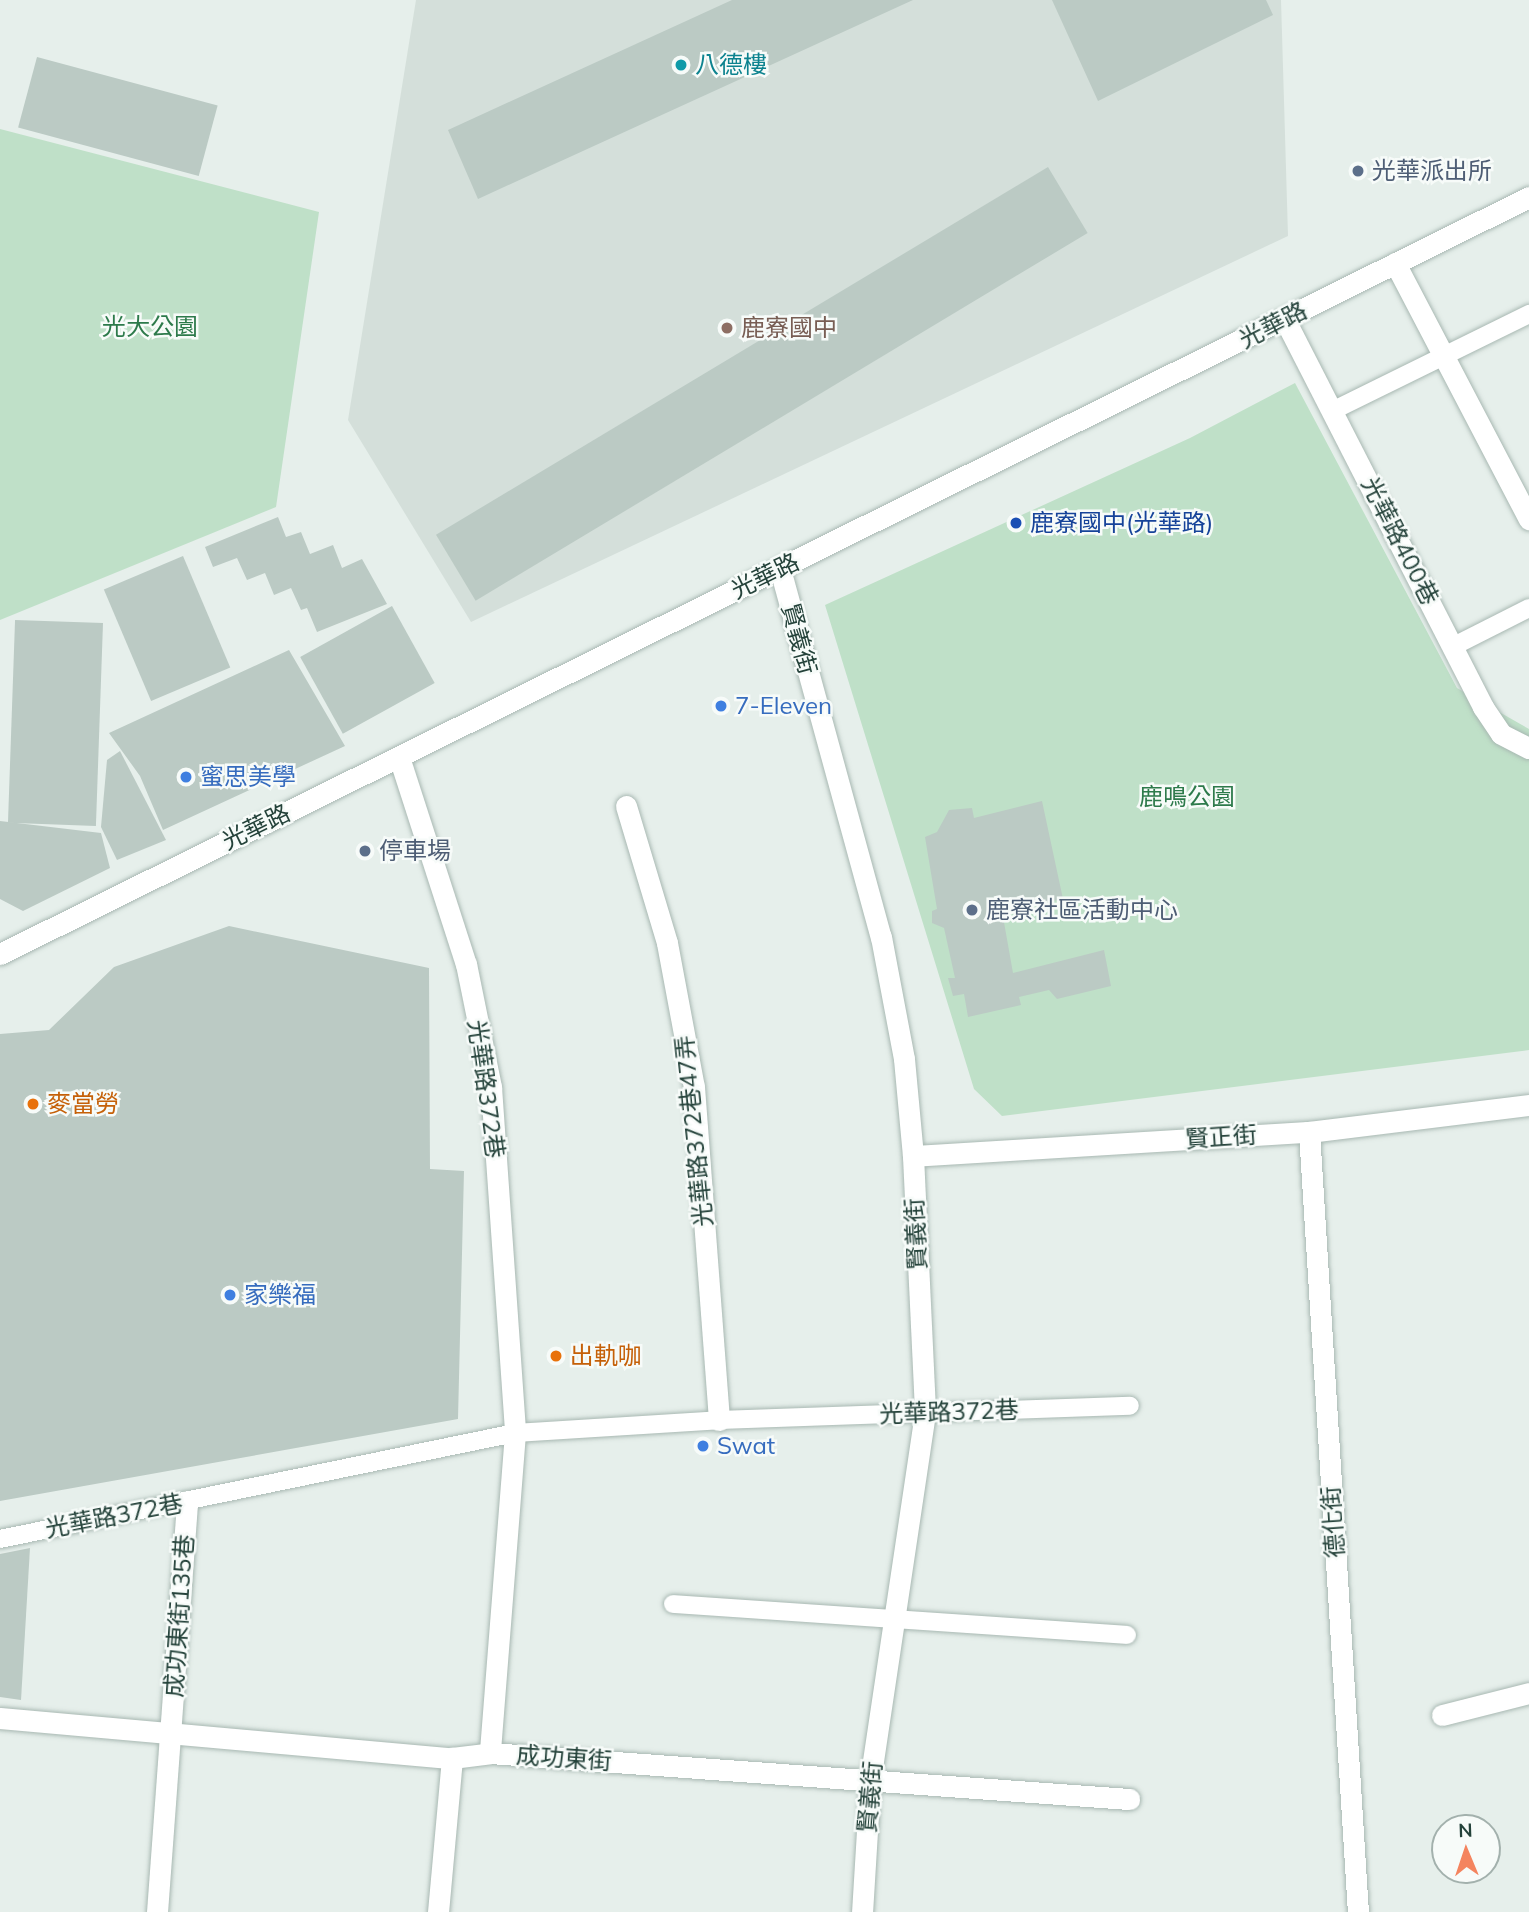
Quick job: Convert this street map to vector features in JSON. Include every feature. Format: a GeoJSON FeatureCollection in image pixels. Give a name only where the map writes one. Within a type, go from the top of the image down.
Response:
{"type":"FeatureCollection","features":[{"type":"Feature","properties":{"kind":"street","name":"光華路"},"geometry":{"type":"LineString","coordinates":[[0,954],[1529,197]]}},
{"type":"Feature","properties":{"kind":"street"},"geometry":{"type":"LineString","coordinates":[[1395,263],[1529,519]]}},
{"type":"Feature","properties":{"kind":"street","name":"光華路400巷"},"geometry":{"type":"LineString","coordinates":[[1285,320],[1501,734],[1529,748]]}},
{"type":"Feature","properties":{"kind":"street","name":"賢義街"},"geometry":{"type":"LineString","coordinates":[[780,569],[881,937],[904,1059],[913,1156],[925,1413],[870,1782],[862,1912]]}},
{"type":"Feature","properties":{"kind":"street","name":"光華路372巷"},"geometry":{"type":"LineString","coordinates":[[399,757],[466,964],[491,1087],[516,1433],[491,1753]]}},
{"type":"Feature","properties":{"kind":"street","name":"光華路372巷47弄"},"geometry":{"type":"LineString","coordinates":[[626,806],[667,943],[694,1087],[719,1420]]}},
{"type":"Feature","properties":{"kind":"street","name":"賢正街"},"geometry":{"type":"LineString","coordinates":[[913,1156],[1309,1132],[1529,1105]]}},
{"type":"Feature","properties":{"kind":"street","name":"德化街"},"geometry":{"type":"LineString","coordinates":[[1309,1132],[1358,1912]]}},
{"type":"Feature","properties":{"kind":"street","name":"成功東街135巷"},"geometry":{"type":"LineString","coordinates":[[158,1912],[187,1501]]}},
{"type":"Feature","properties":{"kind":"street"},"geometry":{"type":"LineString","coordinates":[[1442,1715],[1529,1693]]}},
{"type":"Feature","properties":{"kind":"street","name":"成功東街"},"geometry":{"type":"LineString","coordinates":[[0,1718],[452,1758],[491,1753],[1129,1799]]}},
{"type":"Feature","properties":{"kind":"street"},"geometry":{"type":"LineString","coordinates":[[438,1912],[452,1758]]}},
{"type":"Feature","properties":{"kind":"lane"},"geometry":{"type":"LineString","coordinates":[[1332,411],[1529,314]]}},
{"type":"Feature","properties":{"kind":"lane"},"geometry":{"type":"LineString","coordinates":[[1454,646],[1529,608]]}},
{"type":"Feature","properties":{"kind":"lane","name":"光華路372巷"},"geometry":{"type":"LineString","coordinates":[[0,1539],[516,1433],[719,1420],[1130,1406]]}},
{"type":"Feature","properties":{"kind":"lane"},"geometry":{"type":"LineString","coordinates":[[673,1604],[1126,1635]]}},
{"type":"Feature","properties":{"kind":"shaded area","name":"鹿寮國中"},"geometry":{"type":"Polygon","coordinates":[[[416,0],[1281,0],[1288,236],[471,622],[348,420],[416,0]]]}},
{"type":"Feature","properties":{"kind":"green space","name":"光大公園"},"geometry":{"type":"Polygon","coordinates":[[[0,129],[319,212],[276,507],[0,620],[0,129]]]}},
{"type":"Feature","properties":{"kind":"green space","name":"鹿鳴公園"},"geometry":{"type":"Polygon","coordinates":[[[1295,383],[1457,688],[1529,729],[1529,1050],[1002,1116],[974,1089],[825,605],[1190,438],[1295,383]]]}},
{"type":"Feature","properties":{"kind":"building","name":"八德樓"},"geometry":{"type":"Polygon","coordinates":[[[732,0],[913,0],[478,199],[448,130],[732,0]]]}},
{"type":"Feature","properties":{"kind":"building"},"geometry":{"type":"Polygon","coordinates":[[[1052,0],[1266,0],[1273,15],[1098,101],[1052,0]]]}},
{"type":"Feature","properties":{"kind":"building"},"geometry":{"type":"Polygon","coordinates":[[[37,57],[218,105],[199,176],[18,128],[37,57]]]}},
{"type":"Feature","properties":{"kind":"building"},"geometry":{"type":"Polygon","coordinates":[[[1048,167],[1088,233],[476,601],[436,535],[1048,167]]]}},
{"type":"Feature","properties":{"kind":"building"},"geometry":{"type":"Polygon","coordinates":[[[278,517],[286,537],[301,532],[310,554],[333,545],[342,568],[362,559],[387,604],[317,632],[307,608],[301,610],[291,588],[274,595],[265,573],[247,580],[237,558],[213,567],[205,547],[278,517]]]}},
{"type":"Feature","properties":{"kind":"building"},"geometry":{"type":"Polygon","coordinates":[[[183,556],[230,667],[151,701],[104,590],[183,556]]]}},
{"type":"Feature","properties":{"kind":"building"},"geometry":{"type":"Polygon","coordinates":[[[392,606],[435,683],[343,734],[300,657],[392,606]]]}},
{"type":"Feature","properties":{"kind":"building"},"geometry":{"type":"Polygon","coordinates":[[[15,620],[103,623],[96,826],[8,823],[15,620]]]}},
{"type":"Feature","properties":{"kind":"building"},"geometry":{"type":"Polygon","coordinates":[[[289,650],[345,746],[163,830],[140,776],[109,733],[289,650]]]}},
{"type":"Feature","properties":{"kind":"building"},"geometry":{"type":"Polygon","coordinates":[[[120,751],[166,840],[117,860],[101,827],[107,760],[120,751]]]}},
{"type":"Feature","properties":{"kind":"building","name":"鹿寮社區活動中心"},"geometry":{"type":"Polygon","coordinates":[[[1042,801],[1063,899],[1002,911],[1013,973],[1104,950],[1111,986],[1057,999],[1049,990],[1019,997],[1021,1005],[968,1017],[964,994],[953,996],[948,978],[955,978],[944,928],[932,923],[932,911],[937,909],[925,837],[937,832],[949,810],[972,808],[974,818],[1042,801]]]}},
{"type":"Feature","properties":{"kind":"building"},"geometry":{"type":"Polygon","coordinates":[[[0,821],[101,833],[110,868],[23,911],[0,899],[0,821]]]}},
{"type":"Feature","properties":{"kind":"building","name":"家樂福"},"geometry":{"type":"Polygon","coordinates":[[[229,926],[429,968],[430,1169],[464,1171],[458,1419],[0,1501],[0,1034],[49,1030],[114,967],[229,926]]]}},
{"type":"Feature","properties":{"kind":"building"},"geometry":{"type":"Polygon","coordinates":[[[30,1548],[21,1700],[0,1697],[0,1554],[30,1548]]]}},
{"type":"Feature","properties":{"kind":"place","name":"八德樓"},"geometry":{"type":"Point","coordinates":[681,65]}},
{"type":"Feature","properties":{"kind":"place","name":"光華派出所"},"geometry":{"type":"Point","coordinates":[1358,171]}},
{"type":"Feature","properties":{"kind":"place","name":"鹿寮國中"},"geometry":{"type":"Point","coordinates":[727,328]}},
{"type":"Feature","properties":{"kind":"place","name":"鹿寮國中(光華路)"},"geometry":{"type":"Point","coordinates":[1016,523]}},
{"type":"Feature","properties":{"kind":"place","name":"7-Eleven"},"geometry":{"type":"Point","coordinates":[721,706]}},
{"type":"Feature","properties":{"kind":"place","name":"蜜思美學"},"geometry":{"type":"Point","coordinates":[186,777]}},
{"type":"Feature","properties":{"kind":"place","name":"停車場"},"geometry":{"type":"Point","coordinates":[365,851]}},
{"type":"Feature","properties":{"kind":"place","name":"鹿寮社區活動中心"},"geometry":{"type":"Point","coordinates":[972,910]}},
{"type":"Feature","properties":{"kind":"place","name":"麥當勞"},"geometry":{"type":"Point","coordinates":[33,1104]}},
{"type":"Feature","properties":{"kind":"place","name":"家樂福"},"geometry":{"type":"Point","coordinates":[230,1295]}},
{"type":"Feature","properties":{"kind":"place","name":"出軌咖"},"geometry":{"type":"Point","coordinates":[556,1356]}},
{"type":"Feature","properties":{"kind":"place","name":"Swat"},"geometry":{"type":"Point","coordinates":[703,1446]}}]}
